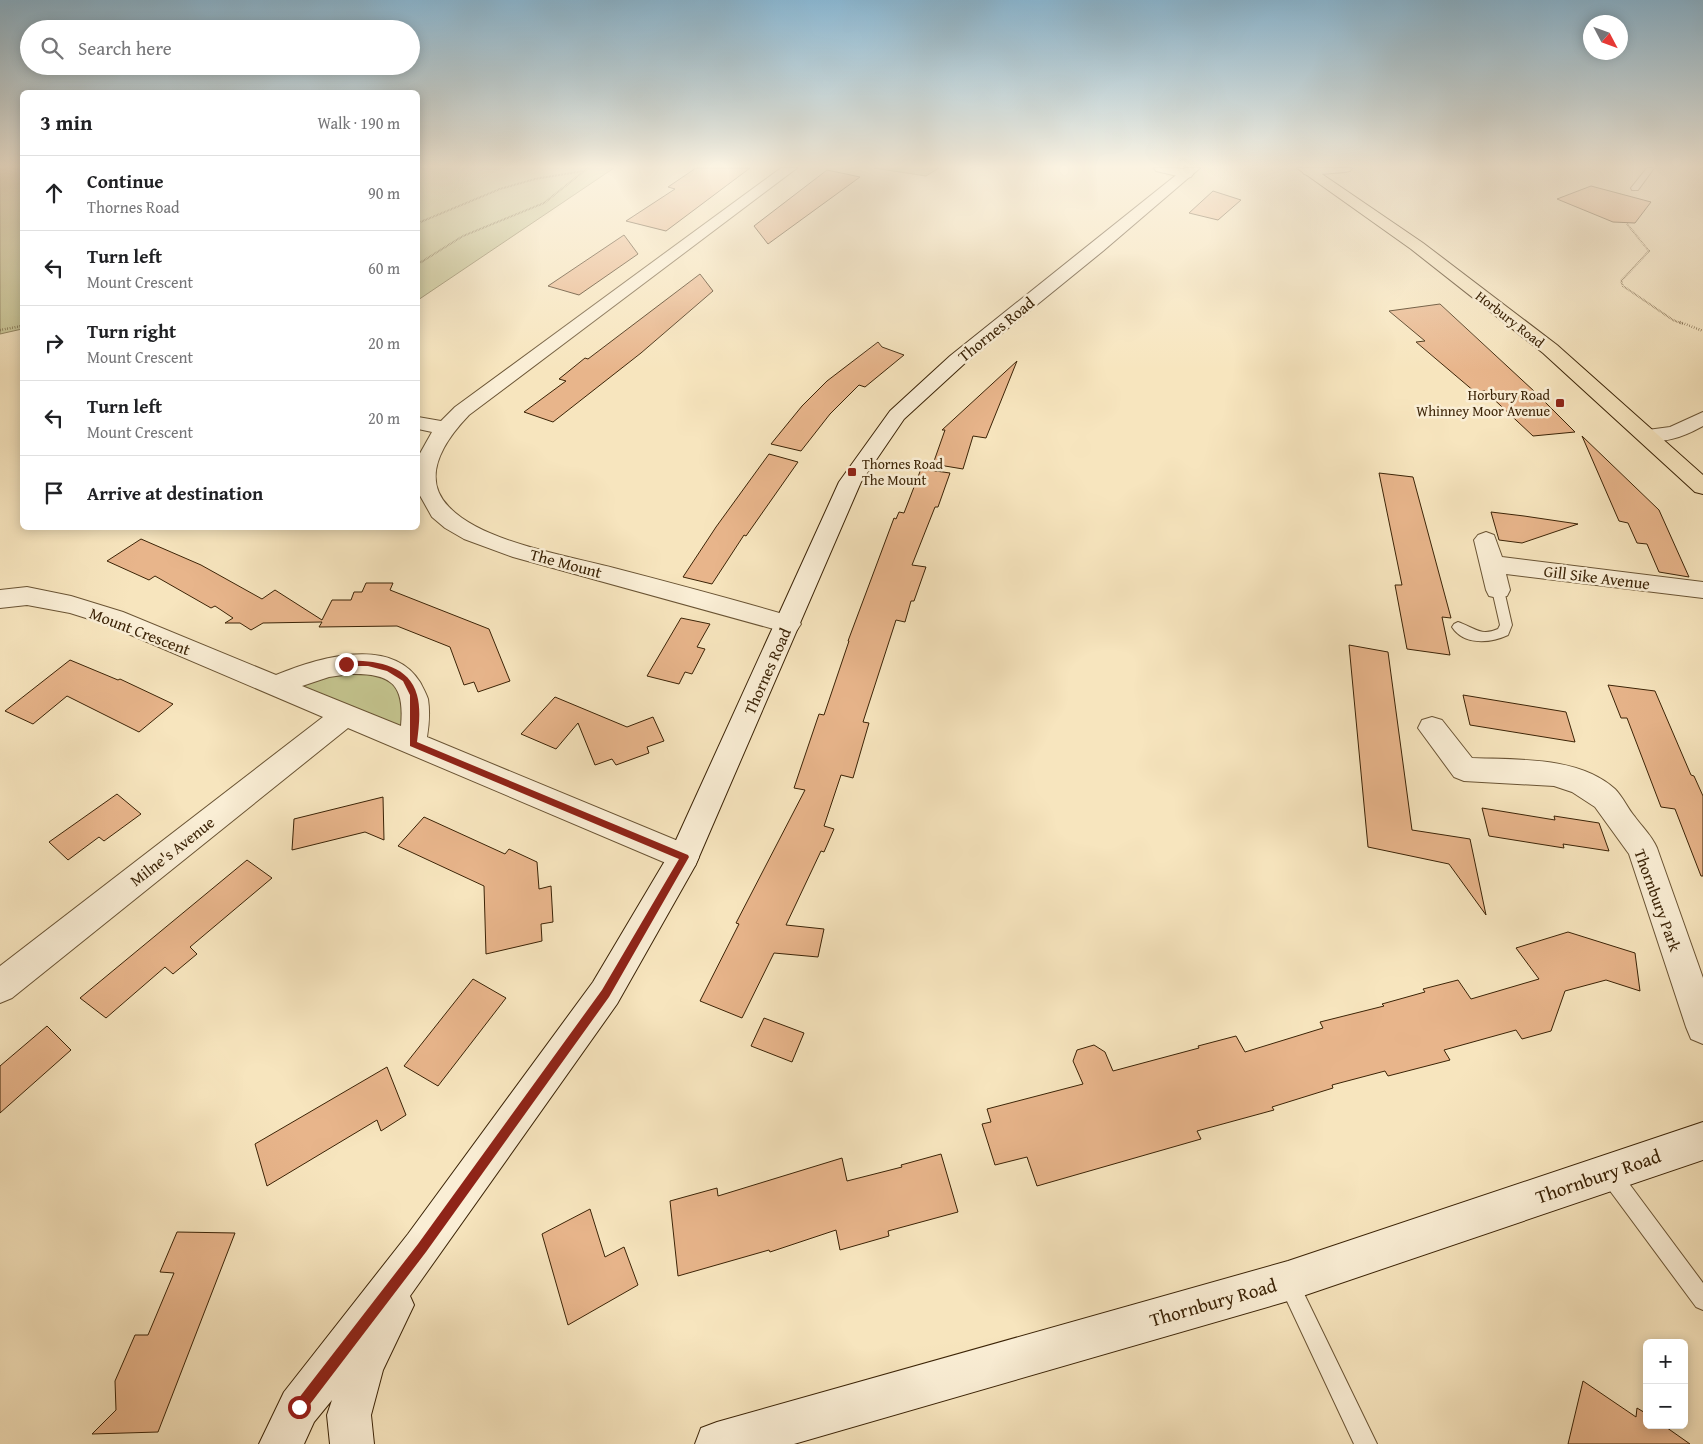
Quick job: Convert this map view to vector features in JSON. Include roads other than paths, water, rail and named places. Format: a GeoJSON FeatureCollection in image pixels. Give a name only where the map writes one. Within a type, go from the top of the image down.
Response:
{"type":"FeatureCollection","features":[{"type":"Feature","properties":{"kind":"highway","name":"Horbury Road"},"geometry":{"type":"LineString","coordinates":[[1402,235],[1550,349],[1703,486]]}},
{"type":"Feature","properties":{"kind":"street","name":"The Mount"},"geometry":{"type":"LineString","coordinates":[[691,235],[487,392],[444,428],[432,444],[426,462],[426,480],[431,497],[440,512],[454,524],[473,535],[529,553],[788,624]]}},
{"type":"Feature","properties":{"kind":"street","name":"Thornes Road"},"geometry":{"type":"LineString","coordinates":[[282,1444],[299,1407],[422,1248],[605,993],[684,857],[850,482],[897,416],[957,360],[1111,235]]}},
{"type":"Feature","properties":{"kind":"street"},"geometry":{"type":"LineString","coordinates":[[1647,436],[1675,433],[1703,418]]}},
{"type":"Feature","properties":{"kind":"street"},"geometry":{"type":"LineString","coordinates":[[420,423],[444,428]]}},
{"type":"Feature","properties":{"kind":"street"},"geometry":{"type":"LineString","coordinates":[[1486,540],[1498,590]]}},
{"type":"Feature","properties":{"kind":"street","name":"Gill Sike Avenue"},"geometry":{"type":"LineString","coordinates":[[1492,564],[1703,590]]}},
{"type":"Feature","properties":{"kind":"street","name":"Mount Crescent"},"geometry":{"type":"LineString","coordinates":[[0,599],[27,596],[71,605],[114,618],[684,857]]}},
{"type":"Feature","properties":{"kind":"street"},"geometry":{"type":"LineString","coordinates":[[275,686],[326,667],[346,664],[368,663],[389,669],[406,679],[414,695],[413,743]]}},
{"type":"Feature","properties":{"kind":"street","name":"Milne's Avenue"},"geometry":{"type":"LineString","coordinates":[[0,988],[345,714]]}},
{"type":"Feature","properties":{"kind":"street","name":"Thornbury Park"},"geometry":{"type":"LineString","coordinates":[[1432,728],[1464,769],[1554,774],[1582,782],[1605,798],[1623,825],[1642,848],[1703,1027]]}},
{"type":"Feature","properties":{"kind":"street","name":"Thornbury Road"},"geometry":{"type":"LineString","coordinates":[[723,1443],[1288,1281],[1703,1141]]}},
{"type":"Feature","properties":{"kind":"street","name":"Thornes Road"},"geometry":{"type":"LineString","coordinates":[[352,1444],[348,1415],[363,1365],[422,1248]]}},
{"type":"Feature","properties":{"kind":"lane"},"geometry":{"type":"LineString","coordinates":[[1458,627],[1469,635],[1485,638],[1495,637],[1504,632],[1506,624],[1498,590]]}},
{"type":"Feature","properties":{"kind":"lane"},"geometry":{"type":"LineString","coordinates":[[1609,1173],[1703,1300]]}},
{"type":"Feature","properties":{"kind":"lane"},"geometry":{"type":"LineString","coordinates":[[1288,1281],[1366,1444]]}},
{"type":"Feature","properties":{"kind":"place","name":"Horbury Road Whinney Moor Avenue"},"geometry":{"type":"Point","coordinates":[1560,403]}},
{"type":"Feature","properties":{"kind":"place","name":"Thornes Road The Mount"},"geometry":{"type":"Point","coordinates":[852,472]}}]}
